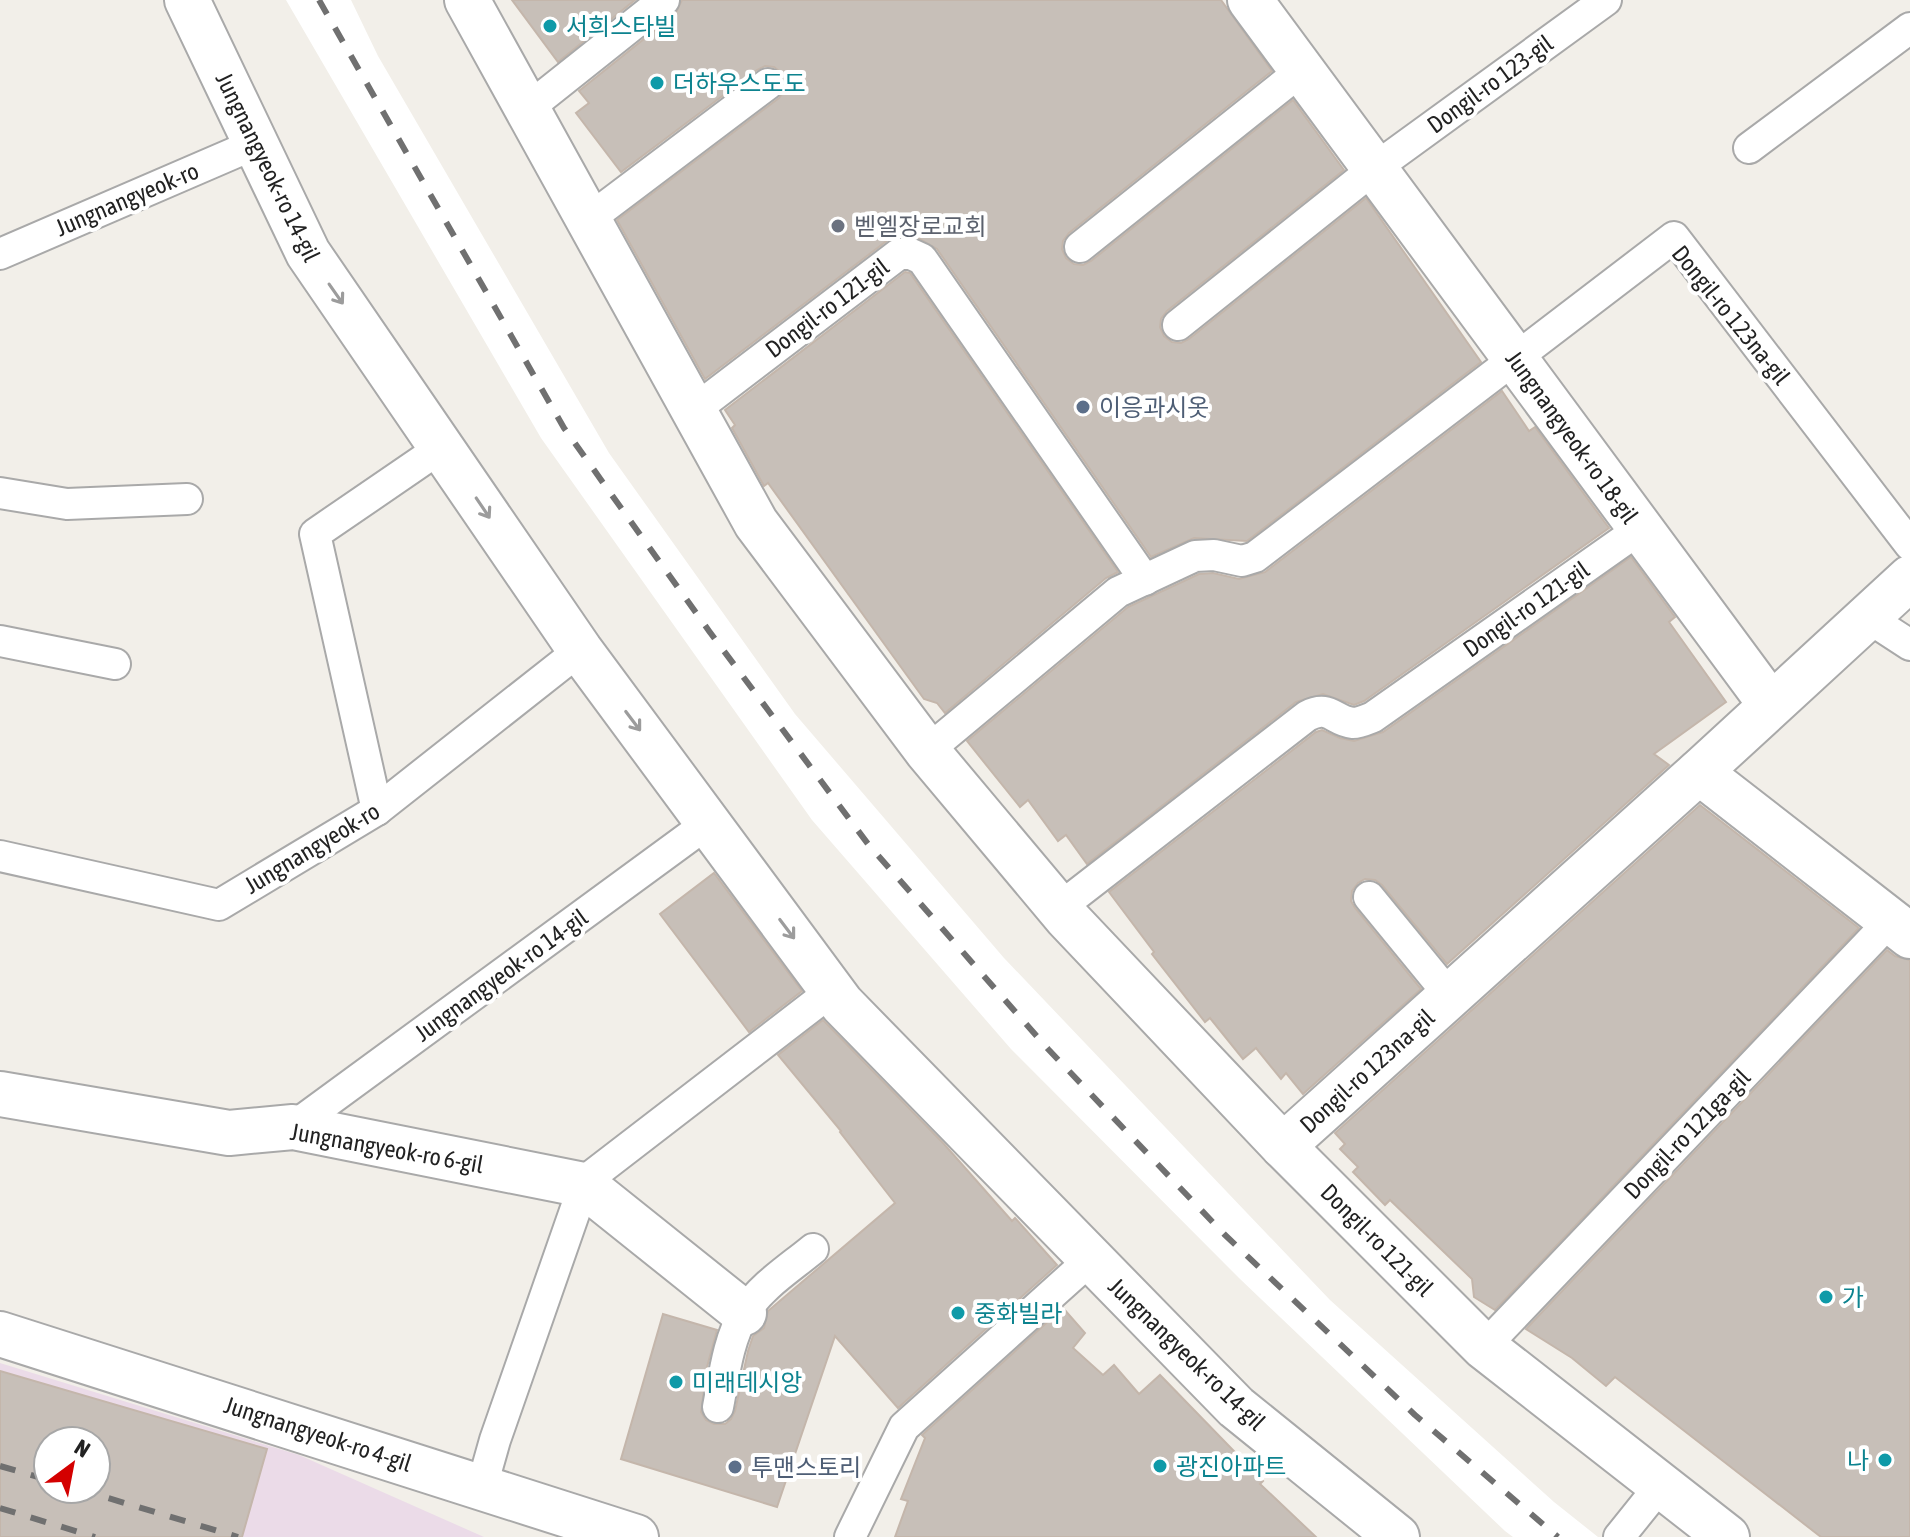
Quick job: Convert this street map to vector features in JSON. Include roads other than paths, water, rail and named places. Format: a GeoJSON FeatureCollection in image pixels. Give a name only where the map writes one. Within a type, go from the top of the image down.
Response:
{"type":"FeatureCollection","features":[{"type":"Feature","properties":{"kind":"street","name":"Jungnangyeok-ro 14-gil"},"geometry":{"type":"LineString","coordinates":[[187,0],[308,253],[580,650],[842,1004],[1236,1407],[1397,1537]]}},
{"type":"Feature","properties":{"kind":"street","name":"Dongil-ro 121-gil"},"geometry":{"type":"LineString","coordinates":[[467,0],[756,523],[927,751],[1059,908],[1283,1146],[1484,1347],[1727,1537]]}},
{"type":"Feature","properties":{"kind":"street","name":"Jungnangyeok-ro 18-gil"},"geometry":{"type":"LineString","coordinates":[[1250,0],[1771,705]]}},
{"type":"Feature","properties":{"kind":"street","name":"Dongil-ro 123na-gil"},"geometry":{"type":"LineString","coordinates":[[1283,1146],[1910,578]]}},
{"type":"Feature","properties":{"kind":"street","name":"Dongil-ro 121ga-gil"},"geometry":{"type":"LineString","coordinates":[[1699,772],[1900,929]]}},
{"type":"Feature","properties":{"kind":"street","name":"Jungnangyeok-ro 6-gil"},"geometry":{"type":"LineString","coordinates":[[0,1094],[229,1133],[293,1127],[584,1185],[744,1313]]}},
{"type":"Feature","properties":{"kind":"street","name":"Jungnangyeok-ro 4-gil"},"geometry":{"type":"LineString","coordinates":[[0,1334],[636,1537]]}},
{"type":"Feature","properties":{"kind":"lane"},"geometry":{"type":"LineString","coordinates":[[527,109],[664,0]]}},
{"type":"Feature","properties":{"kind":"lane","name":"Dongil-ro 123-gil"},"geometry":{"type":"LineString","coordinates":[[1375,168],[1606,0]]}},
{"type":"Feature","properties":{"kind":"lane"},"geometry":{"type":"LineString","coordinates":[[1749,148],[1910,28]]}},
{"type":"Feature","properties":{"kind":"lane"},"geometry":{"type":"LineString","coordinates":[[1080,247],[1302,70]]}},
{"type":"Feature","properties":{"kind":"lane"},"geometry":{"type":"LineString","coordinates":[[589,219],[768,84]]}},
{"type":"Feature","properties":{"kind":"lane","name":"Jungnangyeok-ro"},"geometry":{"type":"LineString","coordinates":[[0,254],[255,144]]}},
{"type":"Feature","properties":{"kind":"lane"},"geometry":{"type":"LineString","coordinates":[[1178,325],[1375,168]]}},
{"type":"Feature","properties":{"kind":"lane","name":"Dongil-ro 123na-gil"},"geometry":{"type":"LineString","coordinates":[[1514,358],[1674,237],[1910,545]]}},
{"type":"Feature","properties":{"kind":"lane","name":"Dongil-ro 121-gil"},"geometry":{"type":"LineString","coordinates":[[693,411],[899,254],[911,254],[922,259],[1145,580]]}},
{"type":"Feature","properties":{"kind":"lane"},"geometry":{"type":"LineString","coordinates":[[927,751],[1118,592],[1195,556],[1214,555],[1242,561],[1255,557],[1514,358]]}},
{"type":"Feature","properties":{"kind":"lane"},"geometry":{"type":"LineString","coordinates":[[377,810],[315,534],[442,447]]}},
{"type":"Feature","properties":{"kind":"lane"},"geometry":{"type":"LineString","coordinates":[[0,493],[67,504],[187,499]]}},
{"type":"Feature","properties":{"kind":"lane","name":"Dongil-ro 121-gil"},"geometry":{"type":"LineString","coordinates":[[1059,908],[1307,716],[1325,711],[1353,723],[1373,717],[1640,529]]}},
{"type":"Feature","properties":{"kind":"lane"},"geometry":{"type":"LineString","coordinates":[[1867,617],[1910,645]]}},
{"type":"Feature","properties":{"kind":"lane"},"geometry":{"type":"LineString","coordinates":[[0,641],[115,664]]}},
{"type":"Feature","properties":{"kind":"lane","name":"Jungnangyeok-ro"},"geometry":{"type":"LineString","coordinates":[[0,856],[219,905],[377,810],[580,650]]}},
{"type":"Feature","properties":{"kind":"lane","name":"Jungnangyeok-ro 14-gil"},"geometry":{"type":"LineString","coordinates":[[293,1127],[708,823]]}},
{"type":"Feature","properties":{"kind":"lane","name":"Dongil-ro 123na-gil"},"geometry":{"type":"LineString","coordinates":[[1369,897],[1450,996]]}},
{"type":"Feature","properties":{"kind":"lane","name":"Dongil-ro 121ga-gil"},"geometry":{"type":"LineString","coordinates":[[1484,1347],[1900,929]]}},
{"type":"Feature","properties":{"kind":"lane"},"geometry":{"type":"LineString","coordinates":[[482,1486],[495,1440],[584,1185],[594,1174],[833,990]]}},
{"type":"Feature","properties":{"kind":"lane"},"geometry":{"type":"LineString","coordinates":[[718,1407],[730,1351],[744,1313],[755,1298],[813,1249]]}},
{"type":"Feature","properties":{"kind":"lane","name":"Jungnangyeok-ro 14-gil"},"geometry":{"type":"LineString","coordinates":[[850,1537],[904,1427],[1091,1259]]}},
{"type":"Feature","properties":{"kind":"lane"},"geometry":{"type":"LineString","coordinates":[[1619,1537],[1660,1486]]}},
{"type":"Feature","properties":{"kind":"railway"},"geometry":{"type":"LineString","coordinates":[[319,0],[564,428],[709,631],[868,844],[1048,1049],[1224,1234],[1415,1415],[1558,1537]]}},
{"type":"Feature","properties":{"kind":"railway"},"geometry":{"type":"LineString","coordinates":[[0,1466],[32,1475]]}},
{"type":"Feature","properties":{"kind":"railway"},"geometry":{"type":"LineString","coordinates":[[112,1499],[238,1537]]}},
{"type":"Feature","properties":{"kind":"railway"},"geometry":{"type":"LineString","coordinates":[[0,1508],[95,1537]]}},
{"type":"Feature","properties":{"kind":"place","name":"서희스타빌"},"geometry":{"type":"Point","coordinates":[550,26]}},
{"type":"Feature","properties":{"kind":"place","name":"더하우스도도"},"geometry":{"type":"Point","coordinates":[657,83]}},
{"type":"Feature","properties":{"kind":"place","name":"벧엘장로교회"},"geometry":{"type":"Point","coordinates":[838,226]}},
{"type":"Feature","properties":{"kind":"place","name":"이응과시옷"},"geometry":{"type":"Point","coordinates":[1083,407]}},
{"type":"Feature","properties":{"kind":"place","name":"가"},"geometry":{"type":"Point","coordinates":[1826,1297]}},
{"type":"Feature","properties":{"kind":"place","name":"중화빌라"},"geometry":{"type":"Point","coordinates":[958,1313]}},
{"type":"Feature","properties":{"kind":"place","name":"미래데시앙"},"geometry":{"type":"Point","coordinates":[676,1382]}},
{"type":"Feature","properties":{"kind":"place","name":"나"},"geometry":{"type":"Point","coordinates":[1885,1460]}},
{"type":"Feature","properties":{"kind":"place","name":"광진아파트"},"geometry":{"type":"Point","coordinates":[1160,1466]}},
{"type":"Feature","properties":{"kind":"place","name":"투맨스토리"},"geometry":{"type":"Point","coordinates":[735,1467]}}]}
